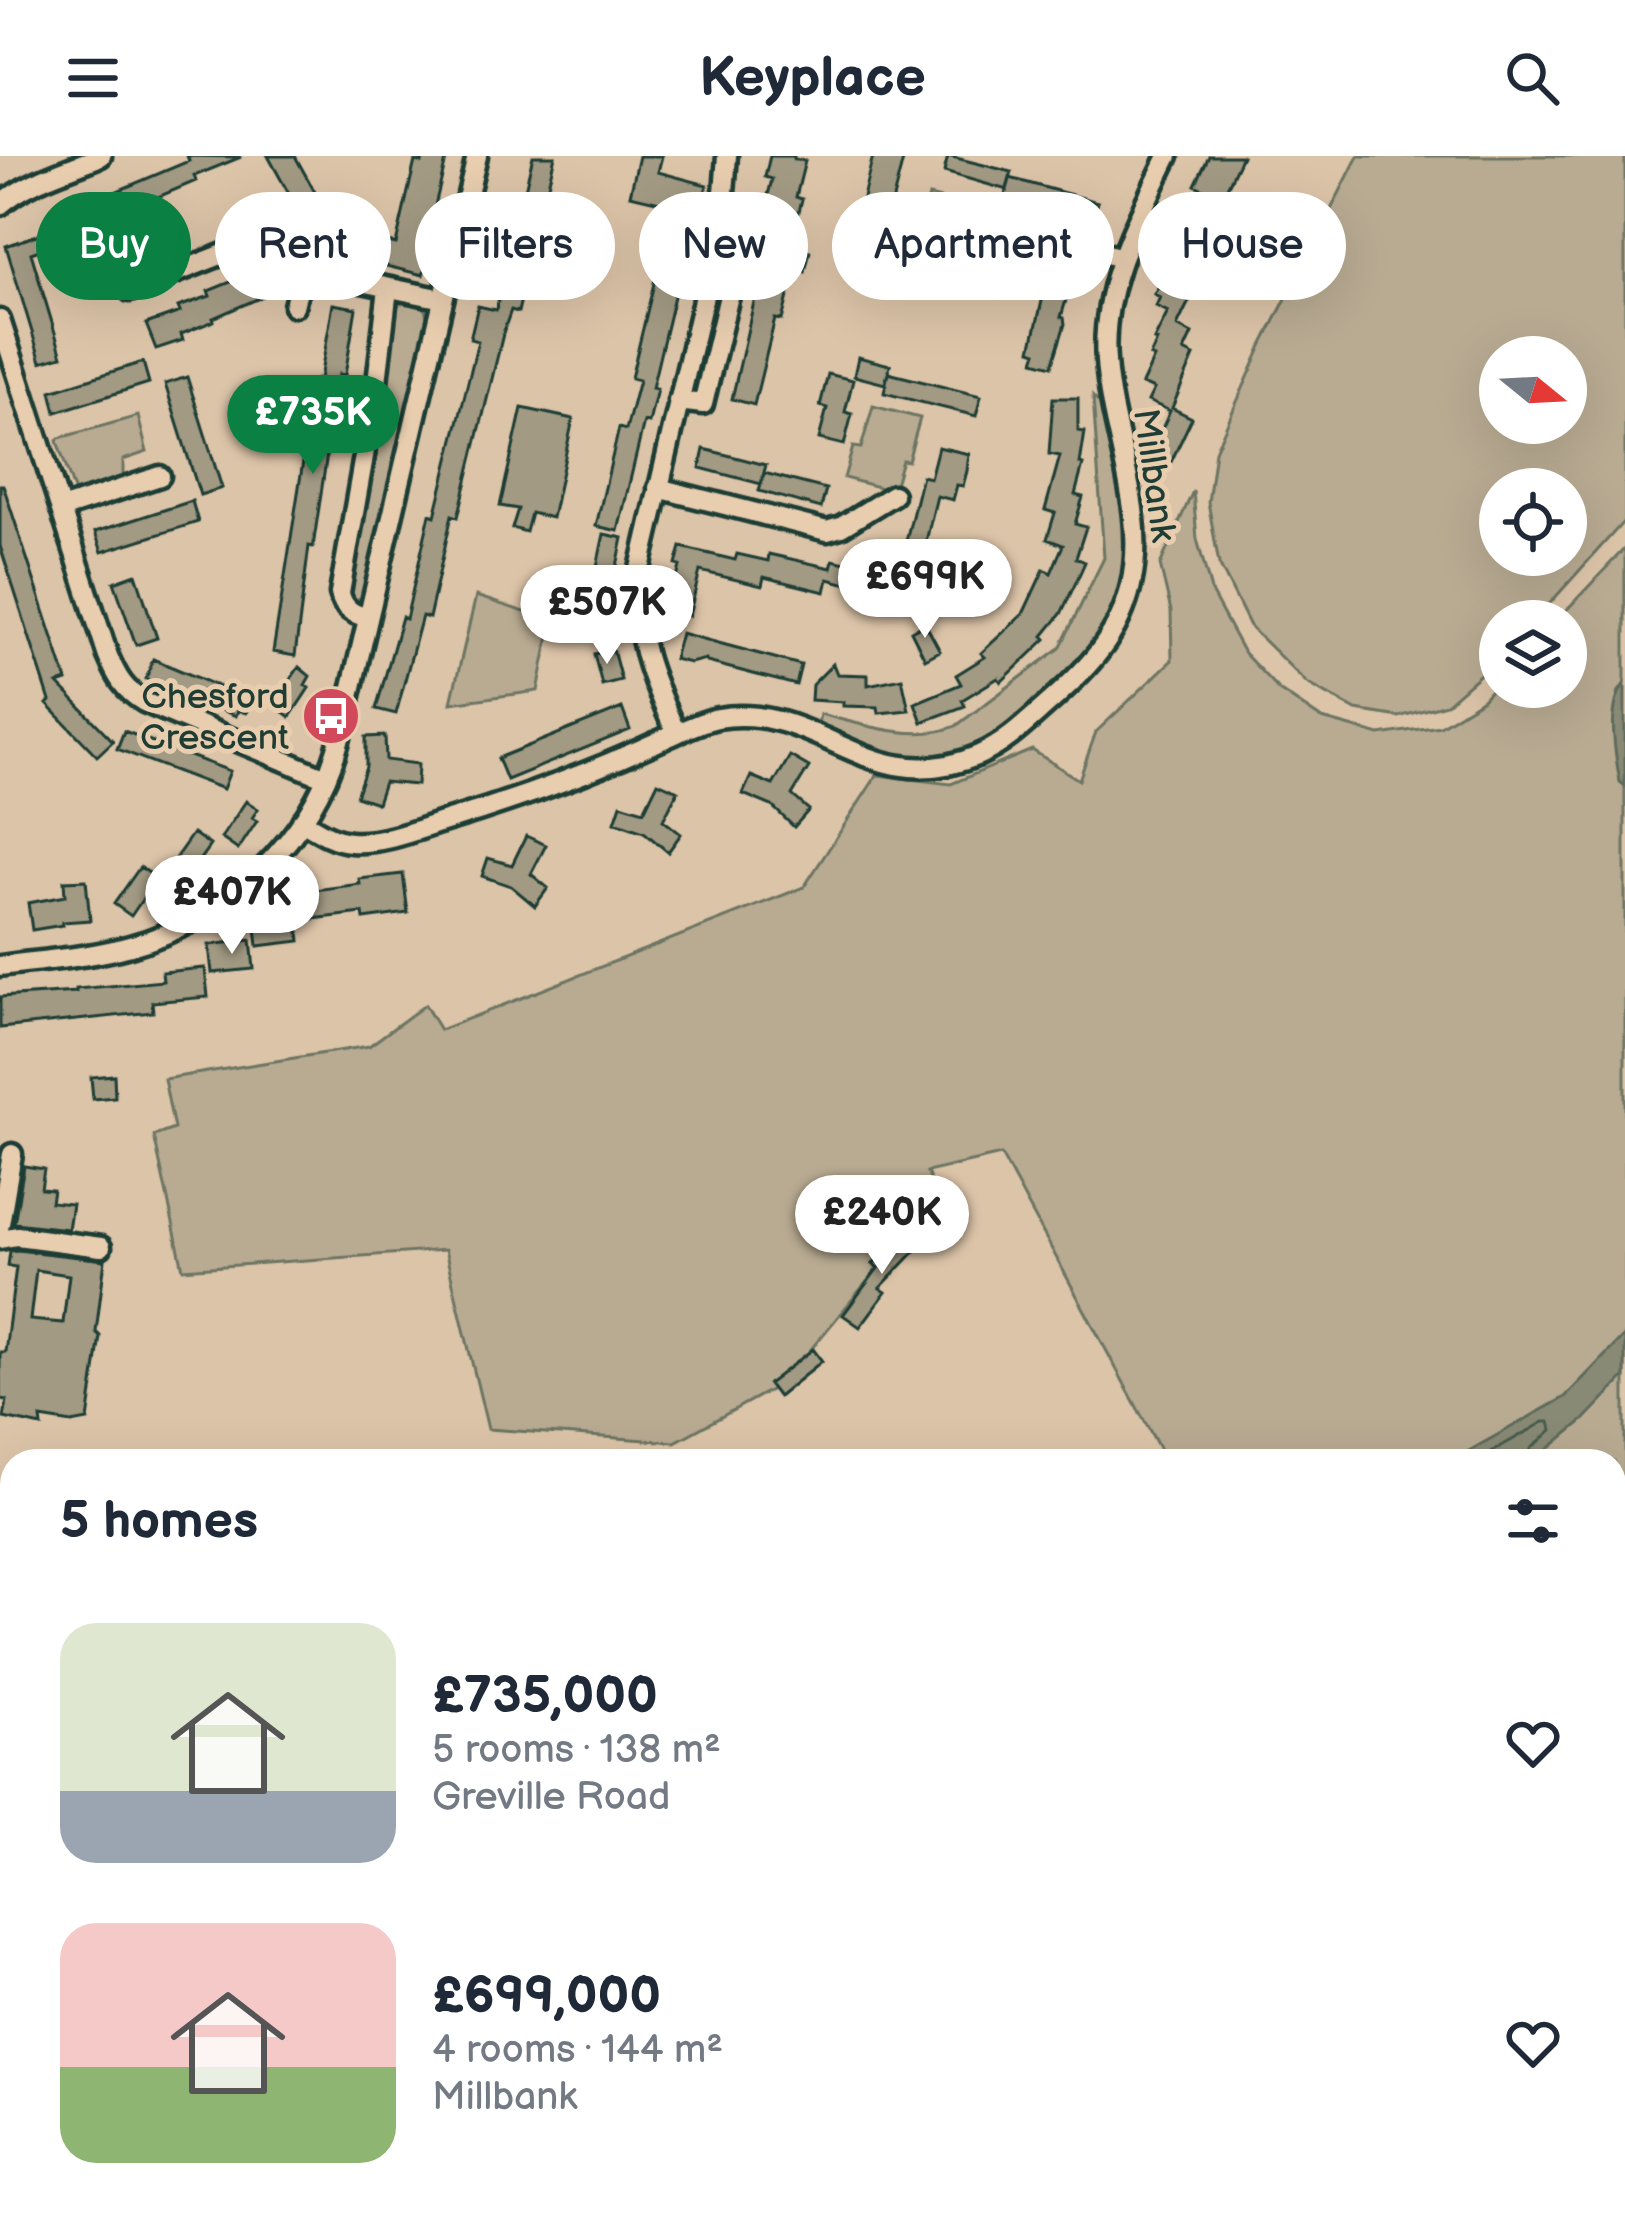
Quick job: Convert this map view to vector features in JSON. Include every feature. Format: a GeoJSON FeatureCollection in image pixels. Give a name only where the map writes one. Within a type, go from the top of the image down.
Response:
{"type":"FeatureCollection","features":[{"type":"Feature","properties":{"kind":"street"},"geometry":{"type":"LineString","coordinates":[[0,205],[29,186],[100,156]]}},
{"type":"Feature","properties":{"kind":"street"},"geometry":{"type":"LineString","coordinates":[[468,192],[477,156]]}},
{"type":"Feature","properties":{"kind":"street"},"geometry":{"type":"LineString","coordinates":[[676,733],[652,680],[637,616],[638,577],[678,401],[703,404],[740,250],[741,222],[723,205],[727,156]]}},
{"type":"Feature","properties":{"kind":"street","name":"Millbank"},"geometry":{"type":"LineString","coordinates":[[302,821],[341,841],[378,840],[515,802],[721,717],[766,718],[797,726],[882,764],[905,768],[938,767],[1000,744],[1085,670],[1106,644],[1129,593],[1137,553],[1136,527],[1106,361],[1107,316],[1121,257],[1168,156]]}},
{"type":"Feature","properties":{"kind":"street"},"geometry":{"type":"LineString","coordinates":[[1114,255],[1121,257]]}},
{"type":"Feature","properties":{"kind":"street"},"geometry":{"type":"LineString","coordinates":[[295,307],[297,300]]}},
{"type":"Feature","properties":{"kind":"street"},"geometry":{"type":"LineString","coordinates":[[368,618],[345,607],[340,592],[387,300]]}},
{"type":"Feature","properties":{"kind":"street"},"geometry":{"type":"LineString","coordinates":[[0,965],[112,951],[193,921],[248,882],[302,821],[326,778],[340,738],[443,300]]}},
{"type":"Feature","properties":{"kind":"street"},"geometry":{"type":"LineString","coordinates":[[0,320],[108,656],[124,688],[158,709],[326,778]]}},
{"type":"Feature","properties":{"kind":"street"},"geometry":{"type":"LineString","coordinates":[[61,508],[160,476]]}},
{"type":"Feature","properties":{"kind":"street"},"geometry":{"type":"LineString","coordinates":[[658,488],[827,531],[893,495]]}},
{"type":"Feature","properties":{"kind":"street"},"geometry":{"type":"LineString","coordinates":[[0,1224],[12,1154]]}},
{"type":"Feature","properties":{"kind":"street"},"geometry":{"type":"LineString","coordinates":[[0,1239],[17,1236],[101,1247]]}},
{"type":"Feature","properties":{"kind":"shaded area"},"geometry":{"type":"Polygon","coordinates":[[[1358,156],[1625,156],[1625,520],[1587,562],[1587,468],[1479,468],[1479,576],[1575,576],[1553,600],[1479,600],[1479,675],[1446,704],[1399,717],[1356,710],[1307,683],[1251,628],[1219,564],[1208,502],[1215,451],[1285,300],[1346,300],[1346,192],[1340,192],[1358,156]]]}},
{"type":"Feature","properties":{"kind":"shaded area"},"geometry":{"type":"Polygon","coordinates":[[[405,300],[423,301],[427,317],[364,597],[355,600],[350,596],[351,577],[388,375],[394,308],[405,300]]]}},
{"type":"Feature","properties":{"kind":"shaded area"},"geometry":{"type":"Polygon","coordinates":[[[1093,397],[1101,405],[1126,535],[1123,578],[1110,619],[1089,654],[990,741],[942,760],[882,757],[817,730],[820,714],[907,732],[956,726],[1060,648],[1104,558],[1093,397]]]}},
{"type":"Feature","properties":{"kind":"shaded area"},"geometry":{"type":"Polygon","coordinates":[[[873,406],[920,418],[908,461],[902,460],[893,491],[844,478],[853,447],[861,448],[873,406]]]}},
{"type":"Feature","properties":{"kind":"shaded area"},"geometry":{"type":"Polygon","coordinates":[[[138,416],[147,452],[123,460],[123,475],[118,480],[76,496],[59,438],[138,416]]]}},
{"type":"Feature","properties":{"kind":"shaded area"},"geometry":{"type":"Polygon","coordinates":[[[1193,491],[1197,539],[1212,594],[1244,653],[1279,690],[1322,719],[1380,735],[1440,726],[1479,702],[1479,708],[1587,708],[1587,600],[1576,600],[1625,548],[1625,683],[1617,694],[1625,742],[1625,1449],[1160,1449],[1001,1155],[927,1172],[937,1197],[783,1383],[675,1442],[488,1429],[445,1250],[183,1269],[154,1136],[174,1129],[164,1079],[369,1046],[425,1005],[440,1030],[804,887],[877,775],[951,784],[1032,750],[1079,780],[1096,732],[1172,660],[1171,611],[1160,565],[1193,491]]]}},
{"type":"Feature","properties":{"kind":"shaded area"},"geometry":{"type":"Polygon","coordinates":[[[476,596],[552,621],[538,691],[451,703],[476,596]]]}},
{"type":"Feature","properties":{"kind":"water"},"geometry":{"type":"Polygon","coordinates":[[[1625,683],[1625,786],[1620,782],[1614,731],[1616,705],[1625,683]]]}},
{"type":"Feature","properties":{"kind":"water"},"geometry":{"type":"Polygon","coordinates":[[[1625,1335],[1625,1377],[1549,1449],[1472,1449],[1565,1397],[1625,1335]]]}},
{"type":"Feature","properties":{"kind":"building"},"geometry":{"type":"Polygon","coordinates":[[[187,156],[241,157],[194,176],[196,181],[170,192],[115,192],[189,161],[187,156]]]}},
{"type":"Feature","properties":{"kind":"building"},"geometry":{"type":"Polygon","coordinates":[[[268,156],[295,156],[315,192],[288,192],[268,156]]]}},
{"type":"Feature","properties":{"kind":"building"},"geometry":{"type":"Polygon","coordinates":[[[423,156],[447,156],[438,192],[415,192],[415,273],[391,267],[391,243],[396,244],[415,161],[422,163],[423,156]]]}},
{"type":"Feature","properties":{"kind":"building"},"geometry":{"type":"Polygon","coordinates":[[[533,156],[555,156],[546,192],[524,192],[533,156]]]}},
{"type":"Feature","properties":{"kind":"building"},"geometry":{"type":"Polygon","coordinates":[[[639,156],[662,156],[658,172],[707,185],[705,192],[630,195],[639,156]]]}},
{"type":"Feature","properties":{"kind":"building"},"geometry":{"type":"Polygon","coordinates":[[[770,156],[805,161],[797,192],[769,192],[772,179],[765,177],[770,156]]]}},
{"type":"Feature","properties":{"kind":"building"},"geometry":{"type":"Polygon","coordinates":[[[873,156],[904,156],[895,192],[864,192],[873,156]]]}},
{"type":"Feature","properties":{"kind":"building"},"geometry":{"type":"Polygon","coordinates":[[[948,156],[1012,172],[1007,190],[944,172],[948,156]]]}},
{"type":"Feature","properties":{"kind":"building"},"geometry":{"type":"Polygon","coordinates":[[[1209,156],[1242,156],[1225,192],[1195,185],[1209,156]]]}},
{"type":"Feature","properties":{"kind":"building"},"geometry":{"type":"Polygon","coordinates":[[[1010,178],[1061,192],[1006,192],[1010,178]]]}},
{"type":"Feature","properties":{"kind":"building"},"geometry":{"type":"Polygon","coordinates":[[[36,235],[36,251],[31,253],[36,300],[45,300],[62,356],[41,362],[6,246],[36,235]]]}},
{"type":"Feature","properties":{"kind":"building"},"geometry":{"type":"Polygon","coordinates":[[[215,288],[215,300],[255,300],[181,334],[183,340],[156,349],[146,324],[180,312],[178,307],[210,296],[208,291],[215,288]]]}},
{"type":"Feature","properties":{"kind":"building"},"geometry":{"type":"Polygon","coordinates":[[[498,300],[521,300],[518,312],[511,310],[504,330],[458,517],[452,515],[429,618],[422,616],[396,714],[376,709],[402,617],[406,619],[430,514],[435,516],[478,341],[470,339],[478,306],[496,310],[498,300]]]}},
{"type":"Feature","properties":{"kind":"building"},"geometry":{"type":"Polygon","coordinates":[[[650,300],[673,300],[652,388],[657,389],[649,423],[644,422],[618,531],[596,526],[619,428],[626,430],[639,380],[631,378],[650,300]]]}},
{"type":"Feature","properties":{"kind":"building"},"geometry":{"type":"Polygon","coordinates":[[[754,300],[787,300],[782,320],[775,319],[754,405],[732,399],[754,300]]]}},
{"type":"Feature","properties":{"kind":"building"},"geometry":{"type":"Polygon","coordinates":[[[1042,300],[1066,300],[1061,317],[1065,324],[1052,366],[1034,361],[1037,352],[1031,350],[1042,300]]]}},
{"type":"Feature","properties":{"kind":"building"},"geometry":{"type":"Polygon","coordinates":[[[1159,300],[1190,300],[1177,326],[1192,334],[1184,351],[1194,356],[1172,408],[1192,418],[1171,462],[1150,455],[1170,411],[1148,401],[1154,389],[1142,384],[1154,358],[1150,356],[1154,340],[1168,312],[1156,306],[1159,300]]]}},
{"type":"Feature","properties":{"kind":"building"},"geometry":{"type":"Polygon","coordinates":[[[333,304],[356,308],[345,375],[339,374],[295,656],[273,652],[316,379],[320,379],[333,304]]]}},
{"type":"Feature","properties":{"kind":"building"},"geometry":{"type":"Polygon","coordinates":[[[858,357],[890,365],[885,384],[854,376],[858,357]]]}},
{"type":"Feature","properties":{"kind":"building"},"geometry":{"type":"Polygon","coordinates":[[[143,362],[149,383],[56,412],[51,391],[143,362]]]}},
{"type":"Feature","properties":{"kind":"building"},"geometry":{"type":"Polygon","coordinates":[[[888,373],[981,396],[976,416],[884,393],[888,373]]]}},
{"type":"Feature","properties":{"kind":"building"},"geometry":{"type":"Polygon","coordinates":[[[828,374],[853,380],[845,412],[852,414],[844,445],[819,439],[827,408],[820,406],[828,374]]]}},
{"type":"Feature","properties":{"kind":"building"},"geometry":{"type":"Polygon","coordinates":[[[187,377],[222,488],[200,495],[165,384],[187,377]]]}},
{"type":"Feature","properties":{"kind":"building"},"geometry":{"type":"Polygon","coordinates":[[[1053,398],[1078,398],[1078,431],[1085,432],[1075,495],[1083,497],[1075,524],[1086,527],[1076,558],[1085,562],[1061,614],[1043,636],[1046,639],[1001,682],[998,678],[962,700],[965,706],[922,722],[915,703],[961,684],[956,675],[985,657],[981,653],[1023,614],[1044,569],[1051,573],[1063,545],[1047,539],[1055,513],[1045,510],[1060,456],[1049,454],[1053,398]]]}},
{"type":"Feature","properties":{"kind":"building"},"geometry":{"type":"Polygon","coordinates":[[[522,408],[573,419],[552,518],[531,513],[526,532],[512,528],[518,509],[500,506],[522,408]]]}},
{"type":"Feature","properties":{"kind":"building"},"geometry":{"type":"Polygon","coordinates":[[[938,447],[969,454],[967,471],[953,500],[937,496],[918,574],[899,569],[922,476],[930,478],[938,447]]]}},
{"type":"Feature","properties":{"kind":"building"},"geometry":{"type":"Polygon","coordinates":[[[704,449],[766,465],[761,484],[700,468],[704,449]]]}},
{"type":"Feature","properties":{"kind":"building"},"geometry":{"type":"Polygon","coordinates":[[[764,473],[826,489],[821,508],[759,491],[764,473]]]}},
{"type":"Feature","properties":{"kind":"building"},"geometry":{"type":"Polygon","coordinates":[[[0,485],[67,681],[58,684],[113,741],[97,756],[47,704],[50,701],[0,546],[0,485]]]}},
{"type":"Feature","properties":{"kind":"building"},"geometry":{"type":"Polygon","coordinates":[[[192,501],[198,522],[102,552],[95,532],[192,501]]]}},
{"type":"Feature","properties":{"kind":"building"},"geometry":{"type":"Polygon","coordinates":[[[604,534],[623,538],[603,632],[584,627],[604,534]]]}},
{"type":"Feature","properties":{"kind":"building"},"geometry":{"type":"Polygon","coordinates":[[[681,547],[735,560],[737,554],[768,561],[769,554],[831,568],[833,560],[879,571],[883,593],[828,579],[825,592],[764,577],[762,586],[700,571],[689,616],[669,611],[681,547]]]}},
{"type":"Feature","properties":{"kind":"building"},"geometry":{"type":"Polygon","coordinates":[[[136,574],[157,638],[136,645],[114,582],[136,574]]]}},
{"type":"Feature","properties":{"kind":"building"},"geometry":{"type":"Polygon","coordinates":[[[925,623],[940,651],[925,659],[911,631],[925,623]]]}},
{"type":"Feature","properties":{"kind":"building"},"geometry":{"type":"Polygon","coordinates":[[[681,633],[801,665],[796,685],[706,659],[690,663],[674,659],[681,633]]]}},
{"type":"Feature","properties":{"kind":"building"},"geometry":{"type":"Polygon","coordinates":[[[613,650],[621,680],[602,685],[594,654],[613,650]]]}},
{"type":"Feature","properties":{"kind":"building"},"geometry":{"type":"Polygon","coordinates":[[[153,659],[251,700],[246,713],[238,710],[236,716],[146,679],[153,659]]]}},
{"type":"Feature","properties":{"kind":"building"},"geometry":{"type":"Polygon","coordinates":[[[833,664],[837,674],[868,675],[868,685],[902,678],[909,710],[879,713],[878,707],[811,700],[812,685],[833,664]]]}},
{"type":"Feature","properties":{"kind":"building"},"geometry":{"type":"Polygon","coordinates":[[[299,667],[310,676],[305,685],[309,688],[290,717],[273,705],[299,667]]]}},
{"type":"Feature","properties":{"kind":"building"},"geometry":{"type":"Polygon","coordinates":[[[622,708],[630,730],[507,780],[498,758],[622,708]]]}},
{"type":"Feature","properties":{"kind":"building"},"geometry":{"type":"Polygon","coordinates":[[[124,731],[230,771],[223,789],[117,749],[124,731]]]}},
{"type":"Feature","properties":{"kind":"building"},"geometry":{"type":"Polygon","coordinates":[[[385,736],[386,760],[418,764],[417,785],[384,782],[377,803],[356,796],[366,767],[366,737],[385,736]]]}},
{"type":"Feature","properties":{"kind":"building"},"geometry":{"type":"Polygon","coordinates":[[[790,756],[809,767],[792,795],[809,810],[794,827],[772,806],[743,794],[751,776],[773,785],[790,756]]]}},
{"type":"Feature","properties":{"kind":"building"},"geometry":{"type":"Polygon","coordinates":[[[658,782],[678,791],[663,820],[681,834],[668,852],[644,832],[615,822],[621,804],[644,811],[658,782]]]}},
{"type":"Feature","properties":{"kind":"building"},"geometry":{"type":"Polygon","coordinates":[[[246,801],[258,809],[252,818],[257,821],[238,850],[221,838],[246,801]]]}},
{"type":"Feature","properties":{"kind":"building"},"geometry":{"type":"Polygon","coordinates":[[[193,833],[210,845],[184,882],[167,870],[193,833]]]}},
{"type":"Feature","properties":{"kind":"building"},"geometry":{"type":"Polygon","coordinates":[[[526,836],[546,845],[531,874],[548,888],[535,906],[511,886],[482,876],[488,858],[512,865],[526,836]]]}},
{"type":"Feature","properties":{"kind":"building"},"geometry":{"type":"Polygon","coordinates":[[[140,867],[157,878],[131,916],[114,904],[140,867]]]}},
{"type":"Feature","properties":{"kind":"building"},"geometry":{"type":"Polygon","coordinates":[[[403,874],[408,913],[304,920],[300,892],[403,874]]]}},
{"type":"Feature","properties":{"kind":"building"},"geometry":{"type":"Polygon","coordinates":[[[86,880],[90,920],[32,930],[28,903],[65,896],[64,881],[86,880]]]}},
{"type":"Feature","properties":{"kind":"building"},"geometry":{"type":"Polygon","coordinates":[[[297,913],[300,941],[258,946],[255,918],[297,913]]]}},
{"type":"Feature","properties":{"kind":"building"},"geometry":{"type":"Polygon","coordinates":[[[251,940],[254,969],[212,973],[209,945],[251,940]]]}},
{"type":"Feature","properties":{"kind":"building"},"geometry":{"type":"Polygon","coordinates":[[[205,968],[208,997],[152,1002],[153,1012],[0,1028],[0,997],[163,981],[162,972],[205,968]]]}},
{"type":"Feature","properties":{"kind":"building"},"geometry":{"type":"Polygon","coordinates":[[[114,1075],[115,1097],[93,1099],[91,1077],[114,1075]]]}},
{"type":"Feature","properties":{"kind":"building"},"geometry":{"type":"Polygon","coordinates":[[[24,1166],[44,1169],[41,1189],[53,1190],[51,1202],[72,1204],[68,1229],[14,1223],[24,1166]]]}},
{"type":"Feature","properties":{"kind":"building"},"geometry":{"type":"Polygon","coordinates":[[[907,1229],[922,1244],[880,1288],[886,1292],[860,1327],[843,1315],[878,1268],[873,1264],[907,1229]]]}},
{"type":"Feature","properties":{"kind":"building"},"geometry":{"type":"Polygon","coordinates":[[[10,1251],[105,1260],[88,1420],[72,1423],[41,1418],[42,1426],[4,1418],[7,1400],[0,1399],[0,1352],[5,1352],[16,1267],[8,1266],[10,1251]],[[36,1270],[30,1320],[63,1323],[69,1275],[36,1270]]]}},
{"type":"Feature","properties":{"kind":"building"},"geometry":{"type":"Polygon","coordinates":[[[813,1349],[822,1361],[778,1397],[768,1384],[813,1349]]]}},
{"type":"Feature","properties":{"kind":"place","name":"Chesford Crescent"},"geometry":{"type":"Point","coordinates":[331,716]}}]}
